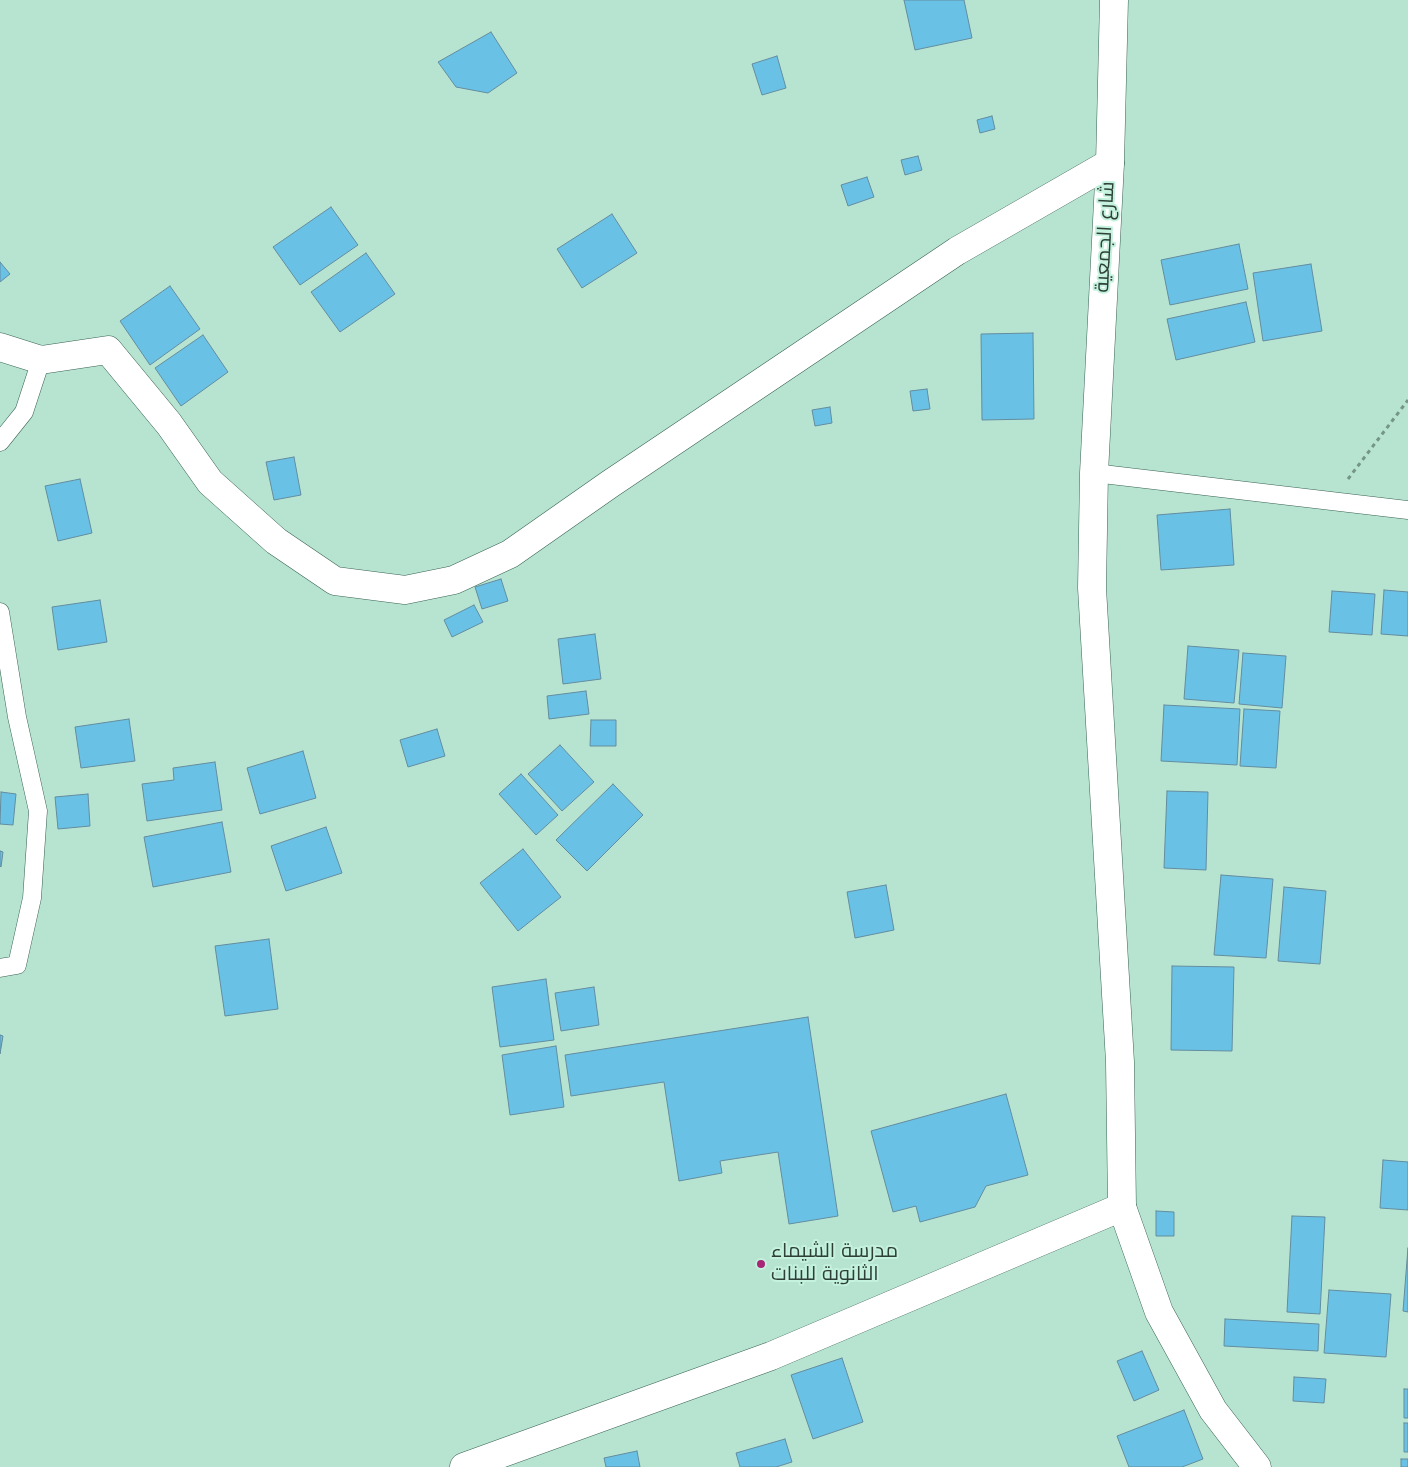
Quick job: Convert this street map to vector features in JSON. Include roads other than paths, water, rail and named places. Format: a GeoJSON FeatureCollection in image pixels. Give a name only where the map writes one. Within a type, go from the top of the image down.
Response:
{"type":"FeatureCollection","features":[{"type":"Feature","properties":{"kind":"street","name":"شارع الجمعية"},"geometry":{"type":"LineString","coordinates":[[1114,0],[1110,163],[1094,474],[1092,588],[1120,1062],[1122,1206],[1159,1312],[1213,1410],[1257,1467]]}},
{"type":"Feature","properties":{"kind":"street"},"geometry":{"type":"LineString","coordinates":[[0,347],[41,360],[108,350],[169,424],[210,482],[276,541],[335,581],[405,590],[454,580],[510,554],[618,478],[957,251],[1110,163]]}},
{"type":"Feature","properties":{"kind":"street"},"geometry":{"type":"LineString","coordinates":[[464,1467],[771,1356],[1122,1206]]}},
{"type":"Feature","properties":{"kind":"lane"},"geometry":{"type":"LineString","coordinates":[[0,442],[24,412],[41,360]]}},
{"type":"Feature","properties":{"kind":"lane"},"geometry":{"type":"LineString","coordinates":[[1094,474],[1408,510]]}},
{"type":"Feature","properties":{"kind":"lane"},"geometry":{"type":"LineString","coordinates":[[0,612],[17,717],[38,811],[32,898],[17,965],[0,968]]}},
{"type":"Feature","properties":{"kind":"place","name":"مدرسة الشيماء الثانوية للبنات"},"geometry":{"type":"Point","coordinates":[761,1264]}}]}
